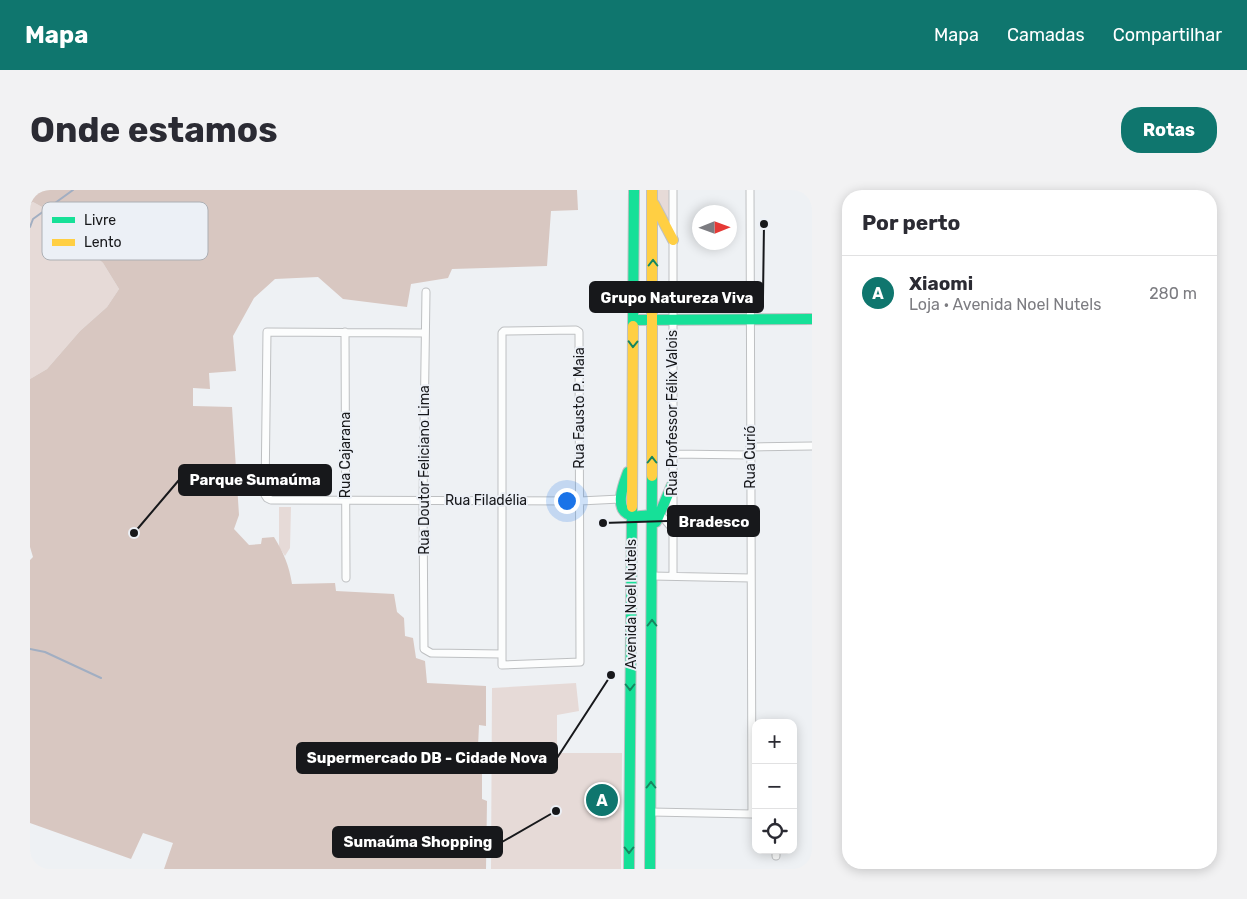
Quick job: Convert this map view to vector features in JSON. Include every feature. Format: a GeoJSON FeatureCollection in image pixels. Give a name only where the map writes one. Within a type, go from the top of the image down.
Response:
{"type":"FeatureCollection","features":[{"type":"Feature","properties":{"kind":"main road","name":"Avenida Noel Nutels"},"geometry":{"type":"LineString","coordinates":[[629,869],[634,190]]}},
{"type":"Feature","properties":{"kind":"main road","name":"Avenida Noel Nutels"},"geometry":{"type":"LineString","coordinates":[[650,869],[652,530],[656,514],[652,190]]}},
{"type":"Feature","properties":{"kind":"main road"},"geometry":{"type":"LineString","coordinates":[[652,201],[673,240]]}},
{"type":"Feature","properties":{"kind":"main road"},"geometry":{"type":"LineString","coordinates":[[634,320],[812,319]]}},
{"type":"Feature","properties":{"kind":"main road"},"geometry":{"type":"LineString","coordinates":[[632,459],[620,499],[624,511],[631,516],[656,514],[672,485]]}},
{"type":"Feature","properties":{"kind":"street","name":"Rua Professor Félix Valois"},"geometry":{"type":"LineString","coordinates":[[673,190],[673,575]]}},
{"type":"Feature","properties":{"kind":"street","name":"Rua Curió"},"geometry":{"type":"LineString","coordinates":[[750,190],[749,319],[754,809]]}},
{"type":"Feature","properties":{"kind":"street","name":"Rua Doutor Feliciano Lima"},"geometry":{"type":"LineString","coordinates":[[426,292],[423,500],[424,649],[431,653],[502,654]]}},
{"type":"Feature","properties":{"kind":"street","name":"Rua Fausto P. Maia"},"geometry":{"type":"LineString","coordinates":[[502,500],[502,333],[504,331],[576,330],[579,332],[580,659],[578,663],[502,665],[502,654]]}},
{"type":"Feature","properties":{"kind":"street","name":"Rua Filadélia"},"geometry":{"type":"LineString","coordinates":[[345,332],[269,332],[266,334],[265,495],[270,500],[580,501],[620,499]]}},
{"type":"Feature","properties":{"kind":"street"},"geometry":{"type":"LineString","coordinates":[[345,332],[425,333]]}},
{"type":"Feature","properties":{"kind":"street","name":"Rua Cajarana"},"geometry":{"type":"LineString","coordinates":[[345,332],[346,578]]}},
{"type":"Feature","properties":{"kind":"street"},"geometry":{"type":"LineString","coordinates":[[672,454],[812,446]]}},
{"type":"Feature","properties":{"kind":"street"},"geometry":{"type":"LineString","coordinates":[[502,500],[502,654]]}},
{"type":"Feature","properties":{"kind":"street"},"geometry":{"type":"LineString","coordinates":[[656,514],[672,528]]}},
{"type":"Feature","properties":{"kind":"street"},"geometry":{"type":"LineString","coordinates":[[652,576],[751,578]]}},
{"type":"Feature","properties":{"kind":"street"},"geometry":{"type":"LineString","coordinates":[[651,812],[752,815]]}},
{"type":"Feature","properties":{"kind":"shaded area"},"geometry":{"type":"Polygon","coordinates":[[[30,190],[577,190],[578,210],[551,211],[547,266],[452,269],[448,278],[411,284],[407,307],[343,299],[318,277],[275,279],[254,298],[233,336],[236,371],[209,373],[210,389],[193,388],[193,406],[232,407],[239,515],[234,529],[249,545],[261,544],[262,538],[274,537],[286,560],[292,584],[335,583],[336,591],[394,594],[397,612],[404,618],[405,636],[413,638],[416,658],[425,661],[427,683],[486,686],[486,726],[479,725],[478,747],[482,747],[482,799],[487,801],[486,869],[164,869],[173,843],[143,833],[131,859],[30,823],[30,560],[33,557],[30,547],[30,379],[47,369],[80,331],[107,307],[119,289],[100,260],[208,260],[208,202],[42,202],[42,207],[33,202],[30,204],[30,190]]]}},
{"type":"Feature","properties":{"kind":"shaded area"},"geometry":{"type":"Polygon","coordinates":[[[652,190],[673,190],[673,240],[652,190]]]}},
{"type":"Feature","properties":{"kind":"shaded area"},"geometry":{"type":"Polygon","coordinates":[[[33,202],[42,207],[42,260],[100,260],[119,289],[107,307],[80,331],[47,369],[30,379],[30,204],[33,202]]]}},
{"type":"Feature","properties":{"kind":"shaded area"},"geometry":{"type":"Polygon","coordinates":[[[279,507],[291,507],[290,548],[285,556],[279,547],[279,507]]]}},
{"type":"Feature","properties":{"kind":"shaded area"},"geometry":{"type":"Polygon","coordinates":[[[576,683],[579,711],[557,715],[557,753],[622,753],[621,869],[491,869],[492,688],[576,683]]]}},
{"type":"Feature","properties":{"kind":"waterway"},"geometry":{"type":"LineString","coordinates":[[56,202],[73,190]]}},
{"type":"Feature","properties":{"kind":"waterway"},"geometry":{"type":"LineString","coordinates":[[30,227],[33,219],[42,212]]}},
{"type":"Feature","properties":{"kind":"waterway"},"geometry":{"type":"LineString","coordinates":[[30,649],[45,652],[101,678]]}},
{"type":"Feature","properties":{"kind":"traffic: fast"},"geometry":{"type":"LineString","coordinates":[[633,326],[634,190]]}},
{"type":"Feature","properties":{"kind":"traffic: fast"},"geometry":{"type":"LineString","coordinates":[[633,320],[812,319]]}},
{"type":"Feature","properties":{"kind":"traffic: fast"},"geometry":{"type":"LineString","coordinates":[[628,472],[621,495],[622,507],[625,512],[636,516],[658,514]]}},
{"type":"Feature","properties":{"kind":"traffic: fast"},"geometry":{"type":"LineString","coordinates":[[650,869],[652,476]]}},
{"type":"Feature","properties":{"kind":"traffic: fast"},"geometry":{"type":"LineString","coordinates":[[656,522],[672,485]]}},
{"type":"Feature","properties":{"kind":"traffic: fast"},"geometry":{"type":"LineString","coordinates":[[629,869],[632,507]]}},
{"type":"Feature","properties":{"kind":"traffic: slow"},"geometry":{"type":"LineString","coordinates":[[652,190],[652,476]]}},
{"type":"Feature","properties":{"kind":"traffic: slow"},"geometry":{"type":"LineString","coordinates":[[654,204],[673,240]]}},
{"type":"Feature","properties":{"kind":"traffic: slow"},"geometry":{"type":"LineString","coordinates":[[632,507],[633,326]]}},
{"type":"Feature","properties":{"kind":"place","name":"Grupo Natureza Viva"},"geometry":{"type":"Point","coordinates":[764,224]}},
{"type":"Feature","properties":{"kind":"place","name":"Bradesco"},"geometry":{"type":"Point","coordinates":[603,523]}},
{"type":"Feature","properties":{"kind":"place","name":"Parque Sumaúma"},"geometry":{"type":"Point","coordinates":[134,533]}},
{"type":"Feature","properties":{"kind":"place","name":"Supermercado DB - Cidade Nova"},"geometry":{"type":"Point","coordinates":[611,675]}},
{"type":"Feature","properties":{"kind":"place","name":"Xiaomi"},"geometry":{"type":"Point","coordinates":[602,800]}},
{"type":"Feature","properties":{"kind":"place","name":"Sumaúma Shopping"},"geometry":{"type":"Point","coordinates":[556,811]}}]}
